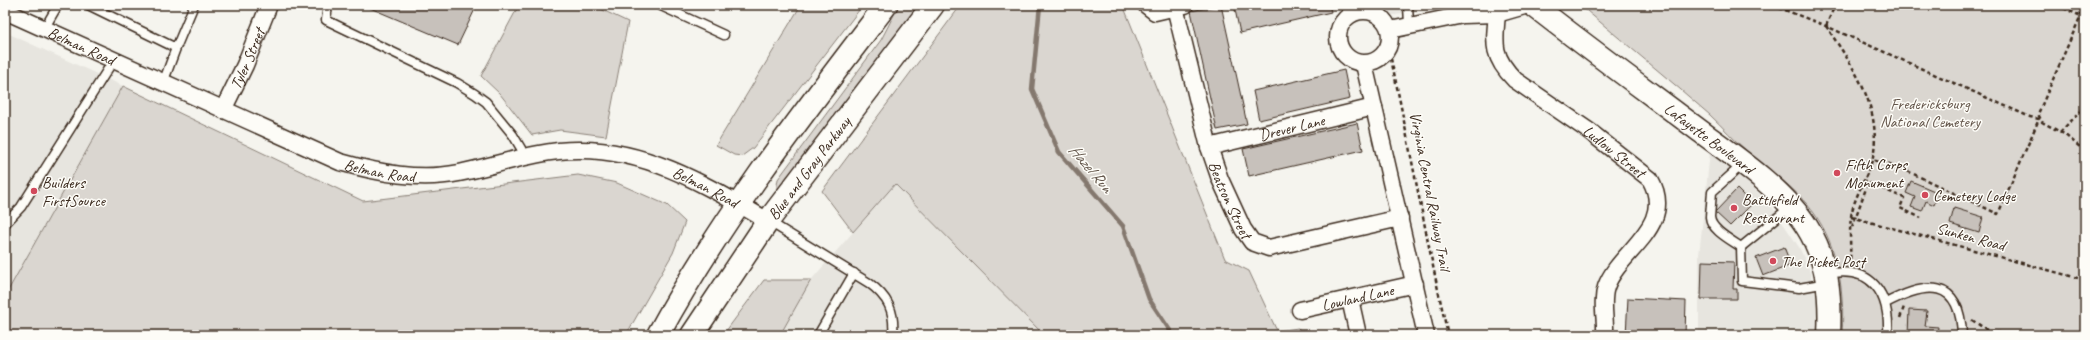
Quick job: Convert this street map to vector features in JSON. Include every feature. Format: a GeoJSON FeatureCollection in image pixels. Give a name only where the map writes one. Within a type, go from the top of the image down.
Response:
{"type":"FeatureCollection","features":[{"type":"Feature","properties":{"kind":"main road"},"geometry":{"type":"LineString","coordinates":[[658,335],[704,256],[738,204],[886,5]]}},
{"type":"Feature","properties":{"kind":"main road","name":"Blue and Gray Parkway"},"geometry":{"type":"LineString","coordinates":[[692,335],[768,222],[933,5]]}},
{"type":"Feature","properties":{"kind":"main road","name":"Lafayette Boulevard"},"geometry":{"type":"LineString","coordinates":[[1533,5],[1744,164],[1791,206],[1807,228],[1818,248],[1830,294],[1829,335]]}},
{"type":"Feature","properties":{"kind":"street","name":"Tyler Street"},"geometry":{"type":"LineString","coordinates":[[223,110],[245,65],[269,5]]}},
{"type":"Feature","properties":{"kind":"street"},"geometry":{"type":"LineString","coordinates":[[1146,5],[1155,12],[1180,6]]}},
{"type":"Feature","properties":{"kind":"street"},"geometry":{"type":"LineString","coordinates":[[1390,30],[1463,15],[1497,14],[1528,5]]}},
{"type":"Feature","properties":{"kind":"street","name":"Beatson Street"},"geometry":{"type":"LineString","coordinates":[[1180,6],[1209,146],[1230,200],[1243,229],[1252,242],[1269,248],[1400,218]]}},
{"type":"Feature","properties":{"kind":"street"},"geometry":{"type":"LineString","coordinates":[[1355,9],[1376,14],[1383,19],[1390,30],[1389,47],[1381,57],[1373,62],[1364,64],[1355,62],[1348,58],[1338,43],[1340,26],[1355,9]]}},
{"type":"Feature","properties":{"kind":"street","name":"Belman Road"},"geometry":{"type":"LineString","coordinates":[[5,11],[113,61],[340,162],[376,172],[407,176],[437,176],[458,173],[551,152],[579,150],[616,153],[640,158],[717,191],[768,222]]}},
{"type":"Feature","properties":{"kind":"street","name":"Ludlow Street"},"geometry":{"type":"LineString","coordinates":[[1497,14],[1494,46],[1500,61],[1508,74],[1589,131],[1650,179],[1655,188],[1657,199],[1656,210],[1648,228],[1637,246],[1611,275],[1606,288],[1604,302],[1606,321],[1605,335]]}},
{"type":"Feature","properties":{"kind":"street"},"geometry":{"type":"LineString","coordinates":[[1364,64],[1426,335]]}},
{"type":"Feature","properties":{"kind":"street","name":"Drever Lane"},"geometry":{"type":"LineString","coordinates":[[1209,146],[1374,107]]}},
{"type":"Feature","properties":{"kind":"street","name":"Lowland Lane"},"geometry":{"type":"LineString","coordinates":[[1300,310],[1415,284]]}},
{"type":"Feature","properties":{"kind":"street"},"geometry":{"type":"LineString","coordinates":[[1350,299],[1358,335]]}},
{"type":"Feature","properties":{"kind":"lane"},"geometry":{"type":"LineString","coordinates":[[44,29],[58,5]]}},
{"type":"Feature","properties":{"kind":"lane"},"geometry":{"type":"LineString","coordinates":[[88,5],[176,48]]}},
{"type":"Feature","properties":{"kind":"lane"},"geometry":{"type":"LineString","coordinates":[[163,83],[194,5]]}},
{"type":"Feature","properties":{"kind":"lane"},"geometry":{"type":"LineString","coordinates":[[328,5],[326,20],[458,83],[486,102],[513,135],[526,157]]}},
{"type":"Feature","properties":{"kind":"lane"},"geometry":{"type":"LineString","coordinates":[[659,5],[724,35]]}},
{"type":"Feature","properties":{"kind":"lane"},"geometry":{"type":"LineString","coordinates":[[1408,5],[1409,25]]}},
{"type":"Feature","properties":{"kind":"lane"},"geometry":{"type":"LineString","coordinates":[[5,224],[21,207],[113,61]]}},
{"type":"Feature","properties":{"kind":"lane"},"geometry":{"type":"LineString","coordinates":[[1741,247],[1717,229],[1712,224],[1710,217],[1712,192],[1744,164]]}},
{"type":"Feature","properties":{"kind":"lane"},"geometry":{"type":"LineString","coordinates":[[1741,247],[1791,206]]}},
{"type":"Feature","properties":{"kind":"lane"},"geometry":{"type":"LineString","coordinates":[[768,222],[854,274],[882,293],[891,311],[893,335]]}},
{"type":"Feature","properties":{"kind":"lane"},"geometry":{"type":"LineString","coordinates":[[1741,247],[1742,281],[1799,288],[1827,279],[1843,271],[1861,275],[1878,289],[1886,303],[1889,318],[1888,335]]}},
{"type":"Feature","properties":{"kind":"lane"},"geometry":{"type":"LineString","coordinates":[[818,335],[854,274]]}},
{"type":"Feature","properties":{"kind":"lane"},"geometry":{"type":"LineString","coordinates":[[1886,303],[1911,290],[1929,287],[1938,289],[1948,295],[1954,303],[1959,316],[1962,335]]}},
{"type":"Feature","properties":{"kind":"path"},"geometry":{"type":"LineString","coordinates":[[1380,5],[1381,12]]}},
{"type":"Feature","properties":{"kind":"path"},"geometry":{"type":"LineString","coordinates":[[1772,5],[1826,26],[2030,117],[2039,119],[2060,132],[2085,151]]}},
{"type":"Feature","properties":{"kind":"path"},"geometry":{"type":"LineString","coordinates":[[1826,26],[1835,5]]}},
{"type":"Feature","properties":{"kind":"path"},"geometry":{"type":"LineString","coordinates":[[2057,5],[2081,16]]}},
{"type":"Feature","properties":{"kind":"path"},"geometry":{"type":"LineString","coordinates":[[1871,160],[1878,160],[1905,170],[1998,214],[2039,119],[2038,114],[2040,108],[2085,6]]}},
{"type":"Feature","properties":{"kind":"path"},"geometry":{"type":"LineString","coordinates":[[1826,26],[1854,68],[1872,110],[1874,152],[1851,217],[1852,229],[1850,263]]}},
{"type":"Feature","properties":{"kind":"path","name":"Virginia Central Railway Trail"},"geometry":{"type":"LineString","coordinates":[[1390,52],[1403,108],[1414,178],[1448,335]]}},
{"type":"Feature","properties":{"kind":"path"},"geometry":{"type":"LineString","coordinates":[[2060,132],[2085,106]]}},
{"type":"Feature","properties":{"kind":"path"},"geometry":{"type":"LineString","coordinates":[[1863,180],[1904,198],[1900,208],[1921,218]]}},
{"type":"Feature","properties":{"kind":"path"},"geometry":{"type":"LineString","coordinates":[[1852,229],[1868,183]]}},
{"type":"Feature","properties":{"kind":"path","name":"Sunken Road"},"geometry":{"type":"LineString","coordinates":[[1851,217],[2085,280]]}},
{"type":"Feature","properties":{"kind":"path"},"geometry":{"type":"LineString","coordinates":[[1899,321],[1906,304]]}},
{"type":"Feature","properties":{"kind":"path"},"geometry":{"type":"LineString","coordinates":[[1959,316],[1965,315],[1990,332],[2025,335]]}},
{"type":"Feature","properties":{"kind":"shaded area"},"geometry":{"type":"Polygon","coordinates":[[[1385,5],[1478,5],[1386,16],[1385,5]]]}},
{"type":"Feature","properties":{"kind":"shaded area","name":"Builders FirstSource"},"geometry":{"type":"Polygon","coordinates":[[[5,32],[123,86],[5,296],[5,32]]]}},
{"type":"Feature","properties":{"kind":"shaded area"},"geometry":{"type":"Polygon","coordinates":[[[1710,152],[1748,183],[1770,204],[1799,247],[1809,269],[1818,303],[1817,335],[1699,335],[1699,255],[1710,152]]]}},
{"type":"Feature","properties":{"kind":"shaded area"},"geometry":{"type":"Polygon","coordinates":[[[895,184],[1044,335],[778,335],[805,287],[895,184]]]}},
{"type":"Feature","properties":{"kind":"green space"},"geometry":{"type":"Polygon","coordinates":[[[519,5],[592,5],[628,22],[606,136],[560,130],[532,135],[500,94],[481,76],[519,5]]]}},
{"type":"Feature","properties":{"kind":"green space"},"geometry":{"type":"Polygon","coordinates":[[[801,5],[863,5],[753,148],[742,156],[734,155],[716,145],[801,5]]]}},
{"type":"Feature","properties":{"kind":"green space"},"geometry":{"type":"Polygon","coordinates":[[[899,5],[923,5],[776,191],[778,179],[881,40],[899,5]]]}},
{"type":"Feature","properties":{"kind":"green space"},"geometry":{"type":"Polygon","coordinates":[[[961,5],[1123,5],[1225,259],[1249,271],[1277,331],[1298,328],[1301,335],[1044,335],[895,184],[853,232],[822,191],[961,5]]]}},
{"type":"Feature","properties":{"kind":"green space"},"geometry":{"type":"Polygon","coordinates":[[[1370,5],[1385,5],[1386,16],[1370,5]]]}},
{"type":"Feature","properties":{"kind":"green space","name":"Fredericksburg National Cemetery"},"geometry":{"type":"Polygon","coordinates":[[[1580,5],[2085,5],[2085,335],[1842,335],[1843,319],[1841,287],[1835,256],[1823,227],[1807,204],[1791,188],[1742,147],[1710,115],[1580,5]]]}},
{"type":"Feature","properties":{"kind":"green space"},"geometry":{"type":"Polygon","coordinates":[[[123,86],[363,201],[578,175],[617,183],[667,205],[685,222],[673,253],[626,335],[5,335],[5,296],[123,86]]]}},
{"type":"Feature","properties":{"kind":"green space"},"geometry":{"type":"Polygon","coordinates":[[[764,280],[811,280],[780,335],[723,335],[764,280]]]}},
{"type":"Feature","properties":{"kind":"building"},"geometry":{"type":"Polygon","coordinates":[[[363,5],[477,5],[458,45],[363,5]]]}},
{"type":"Feature","properties":{"kind":"building"},"geometry":{"type":"Polygon","coordinates":[[[1221,5],[1247,124],[1217,130],[1191,11],[1221,5]]]}},
{"type":"Feature","properties":{"kind":"building"},"geometry":{"type":"Polygon","coordinates":[[[1234,5],[1329,5],[1331,12],[1240,33],[1234,5]]]}},
{"type":"Feature","properties":{"kind":"building"},"geometry":{"type":"Polygon","coordinates":[[[1344,70],[1350,99],[1259,120],[1253,91],[1344,70]]]}},
{"type":"Feature","properties":{"kind":"building"},"geometry":{"type":"Polygon","coordinates":[[[1357,123],[1363,150],[1249,176],[1243,149],[1357,123]]]}},
{"type":"Feature","properties":{"kind":"building","name":"Cemetery Lodge"},"geometry":{"type":"Polygon","coordinates":[[[1911,181],[1939,193],[1934,205],[1926,201],[1922,211],[1911,207],[1915,197],[1906,193],[1911,181]]]}},
{"type":"Feature","properties":{"kind":"building","name":"Battlefield Restaurant"},"geometry":{"type":"Polygon","coordinates":[[[1737,189],[1752,204],[1730,226],[1715,212],[1737,189]]]}},
{"type":"Feature","properties":{"kind":"building"},"geometry":{"type":"Polygon","coordinates":[[[1954,208],[1983,217],[1979,233],[1950,224],[1954,208]]]}},
{"type":"Feature","properties":{"kind":"building","name":"The Picket Post"},"geometry":{"type":"Polygon","coordinates":[[[1784,247],[1791,265],[1763,276],[1756,258],[1784,247]]]}},
{"type":"Feature","properties":{"kind":"building"},"geometry":{"type":"Polygon","coordinates":[[[1702,261],[1734,262],[1733,289],[1737,289],[1737,299],[1701,299],[1702,261]]]}},
{"type":"Feature","properties":{"kind":"building"},"geometry":{"type":"Polygon","coordinates":[[[1628,298],[1686,301],[1685,335],[1626,335],[1628,298]]]}},
{"type":"Feature","properties":{"kind":"building"},"geometry":{"type":"Polygon","coordinates":[[[1909,310],[1927,311],[1925,326],[1938,327],[1937,335],[1908,335],[1909,310]]]}},
{"type":"Feature","properties":{"kind":"waterway","name":"Hazel Run"},"geometry":{"type":"LineString","coordinates":[[1040,5],[1032,89],[1059,152],[1123,226],[1149,299],[1173,335]]}},
{"type":"Feature","properties":{"kind":"place","name":"Fifth Corps Monument"},"geometry":{"type":"Point","coordinates":[1837,173]}},
{"type":"Feature","properties":{"kind":"place","name":"Builders FirstSource"},"geometry":{"type":"Point","coordinates":[34,191]}},
{"type":"Feature","properties":{"kind":"place","name":"Cemetery Lodge"},"geometry":{"type":"Point","coordinates":[1925,195]}},
{"type":"Feature","properties":{"kind":"place","name":"Battlefield Restaurant"},"geometry":{"type":"Point","coordinates":[1734,208]}},
{"type":"Feature","properties":{"kind":"place","name":"The Picket Post"},"geometry":{"type":"Point","coordinates":[1773,261]}}]}
